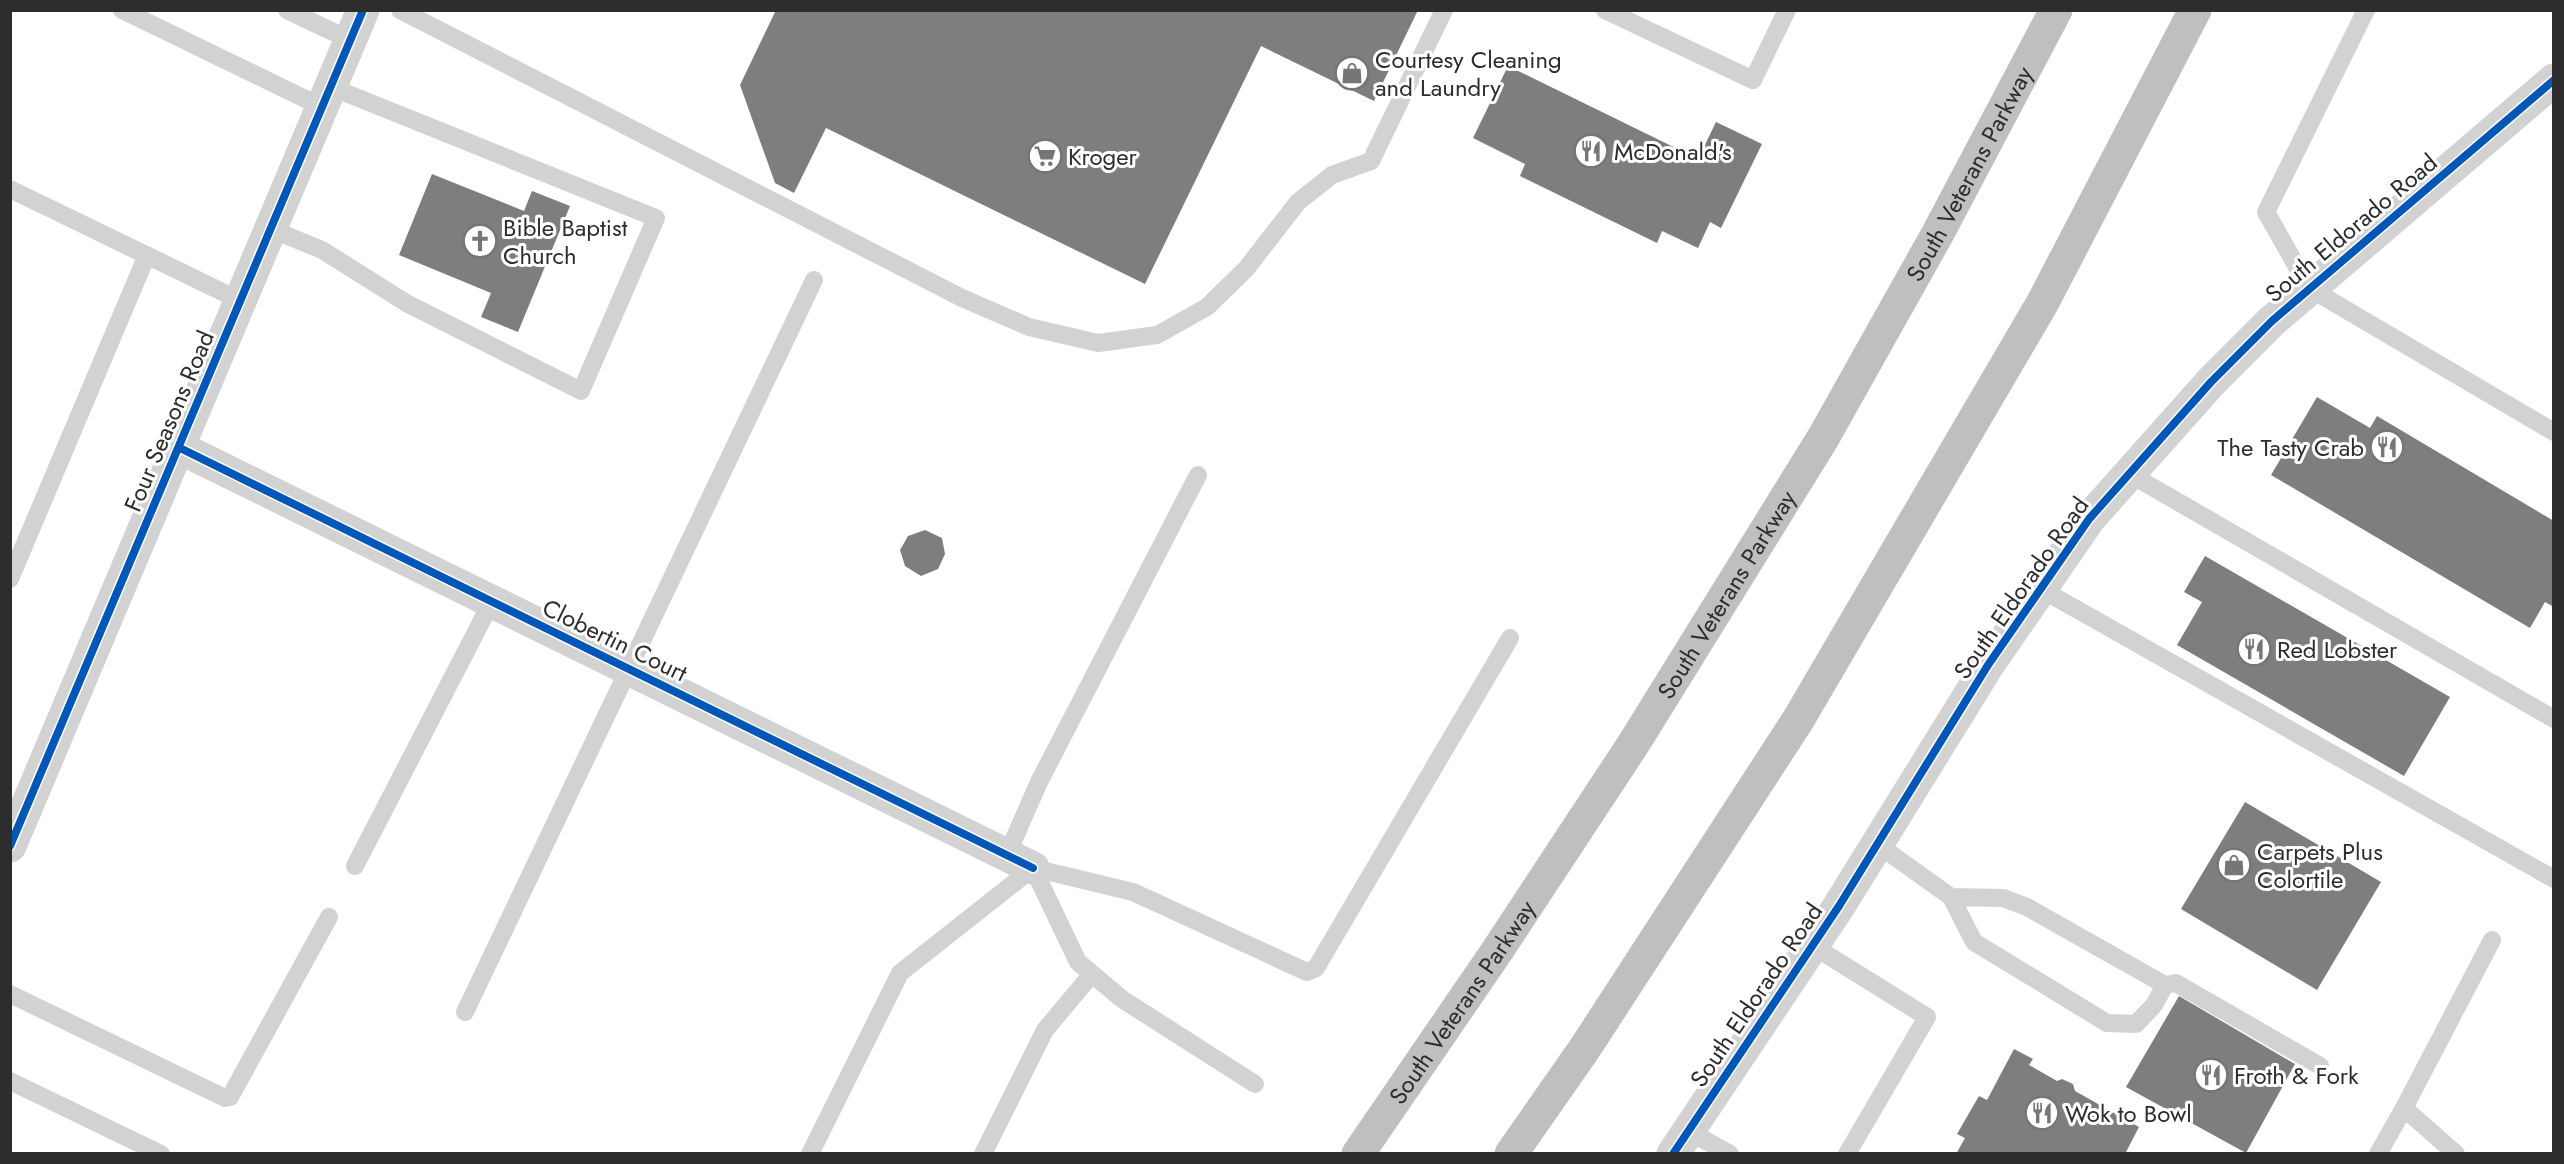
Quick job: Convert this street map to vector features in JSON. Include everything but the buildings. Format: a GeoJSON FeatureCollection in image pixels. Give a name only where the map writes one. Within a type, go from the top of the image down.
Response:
{"type":"FeatureCollection","features":[{"type":"Feature","properties":{"kind":"highway","name":"South Veterans Parkway"},"geometry":{"type":"LineString","coordinates":[[1358,1154],[1495,954],[1634,743],[1816,448],[1938,233],[2056,10]]}},
{"type":"Feature","properties":{"kind":"highway"},"geometry":{"type":"LineString","coordinates":[[1511,1154],[1585,1048],[1798,720],[2043,302],[2195,10]]}},
{"type":"Feature","properties":{"kind":"street","name":"Four Seasons Road"},"geometry":{"type":"LineString","coordinates":[[10,846],[363,10]]}},
{"type":"Feature","properties":{"kind":"street","name":"South Eldorado Road"},"geometry":{"type":"LineString","coordinates":[[1681,1142],[1813,946],[2039,588],[2089,519],[2128,473],[2272,321],[2553,80]]}},
{"type":"Feature","properties":{"kind":"street","name":"Clobertin Court"},"geometry":{"type":"LineString","coordinates":[[180,448],[1020,861]]}},
{"type":"Feature","properties":{"kind":"lane"},"geometry":{"type":"LineString","coordinates":[[122,10],[327,97],[656,219],[581,391],[408,304],[322,250],[271,229]]}},
{"type":"Feature","properties":{"kind":"lane"},"geometry":{"type":"LineString","coordinates":[[287,10],[350,40]]}},
{"type":"Feature","properties":{"kind":"lane"},"geometry":{"type":"LineString","coordinates":[[400,10],[962,298],[1029,327],[1098,343],[1157,335],[1207,307],[1246,269],[1298,201],[1332,175],[1371,161],[1444,10]]}},
{"type":"Feature","properties":{"kind":"lane"},"geometry":{"type":"LineString","coordinates":[[1605,10],[1753,80],[1787,10]]}},
{"type":"Feature","properties":{"kind":"lane"},"geometry":{"type":"LineString","coordinates":[[2366,10],[2266,212],[2309,288],[2553,432]]}},
{"type":"Feature","properties":{"kind":"lane"},"geometry":{"type":"LineString","coordinates":[[10,189],[241,302]]}},
{"type":"Feature","properties":{"kind":"lane"},"geometry":{"type":"LineString","coordinates":[[10,579],[147,255]]}},
{"type":"Feature","properties":{"kind":"lane"},"geometry":{"type":"LineString","coordinates":[[465,1012],[814,280]]}},
{"type":"Feature","properties":{"kind":"lane"},"geometry":{"type":"LineString","coordinates":[[2128,473],[2553,719]]}},
{"type":"Feature","properties":{"kind":"lane"},"geometry":{"type":"LineString","coordinates":[[810,1154],[900,973],[1020,861],[1039,782],[1198,475]]}},
{"type":"Feature","properties":{"kind":"lane"},"geometry":{"type":"LineString","coordinates":[[2039,588],[2553,879]]}},
{"type":"Feature","properties":{"kind":"lane"},"geometry":{"type":"LineString","coordinates":[[355,866],[492,601]]}},
{"type":"Feature","properties":{"kind":"lane"},"geometry":{"type":"LineString","coordinates":[[1020,861],[1133,892],[1307,972],[1312,970],[1316,968],[1510,638]]}},
{"type":"Feature","properties":{"kind":"lane"},"geometry":{"type":"LineString","coordinates":[[1877,844],[1951,897],[1974,942],[2107,1023],[2136,1024],[2154,1005],[2165,985]]}},
{"type":"Feature","properties":{"kind":"lane"},"geometry":{"type":"LineString","coordinates":[[1020,861],[1078,962],[1122,999],[1255,1083]]}},
{"type":"Feature","properties":{"kind":"lane"},"geometry":{"type":"LineString","coordinates":[[1951,897],[2003,898],[2027,907],[2165,985],[2176,983],[2320,1066]]}},
{"type":"Feature","properties":{"kind":"lane"},"geometry":{"type":"LineString","coordinates":[[10,994],[225,1098],[230,1097],[329,917]]}},
{"type":"Feature","properties":{"kind":"lane"},"geometry":{"type":"LineString","coordinates":[[2378,1154],[2492,940]]}},
{"type":"Feature","properties":{"kind":"lane"},"geometry":{"type":"LineString","coordinates":[[1813,946],[1927,1017],[1847,1154]]}},
{"type":"Feature","properties":{"kind":"lane"},"geometry":{"type":"LineString","coordinates":[[983,1154],[1045,1030],[1092,974]]}},
{"type":"Feature","properties":{"kind":"lane"},"geometry":{"type":"LineString","coordinates":[[10,1081],[161,1154]]}},
{"type":"Feature","properties":{"kind":"lane"},"geometry":{"type":"LineString","coordinates":[[2404,1108],[2456,1154]]}},
{"type":"Feature","properties":{"kind":"lane"},"geometry":{"type":"LineString","coordinates":[[1681,1142],[1730,1154]]}},
{"type":"Feature","properties":{"kind":"cycle path"},"geometry":{"type":"LineString","coordinates":[[10,846],[363,10]]}},
{"type":"Feature","properties":{"kind":"cycle path"},"geometry":{"type":"LineString","coordinates":[[1673,1154],[1839,906],[1988,665],[2089,519],[2211,382],[2272,321],[2554,80]]}},
{"type":"Feature","properties":{"kind":"cycle path"},"geometry":{"type":"LineString","coordinates":[[180,448],[1033,868]]}},
{"type":"Feature","properties":{"kind":"place","name":"Courtesy Cleaning and Laundry"},"geometry":{"type":"Point","coordinates":[1352,73]}},
{"type":"Feature","properties":{"kind":"place","name":"McDonald's"},"geometry":{"type":"Point","coordinates":[1591,151]}},
{"type":"Feature","properties":{"kind":"place","name":"Kroger"},"geometry":{"type":"Point","coordinates":[1045,156]}},
{"type":"Feature","properties":{"kind":"place","name":"Bible Baptist Church"},"geometry":{"type":"Point","coordinates":[480,241]}},
{"type":"Feature","properties":{"kind":"place","name":"The Tasty Crab"},"geometry":{"type":"Point","coordinates":[2387,447]}},
{"type":"Feature","properties":{"kind":"place","name":"Red Lobster"},"geometry":{"type":"Point","coordinates":[2254,649]}},
{"type":"Feature","properties":{"kind":"place","name":"Carpets Plus Colortile"},"geometry":{"type":"Point","coordinates":[2234,865]}},
{"type":"Feature","properties":{"kind":"place","name":"Froth & Fork"},"geometry":{"type":"Point","coordinates":[2211,1075]}},
{"type":"Feature","properties":{"kind":"place","name":"Wok to Bowl"},"geometry":{"type":"Point","coordinates":[2042,1113]}}]}
